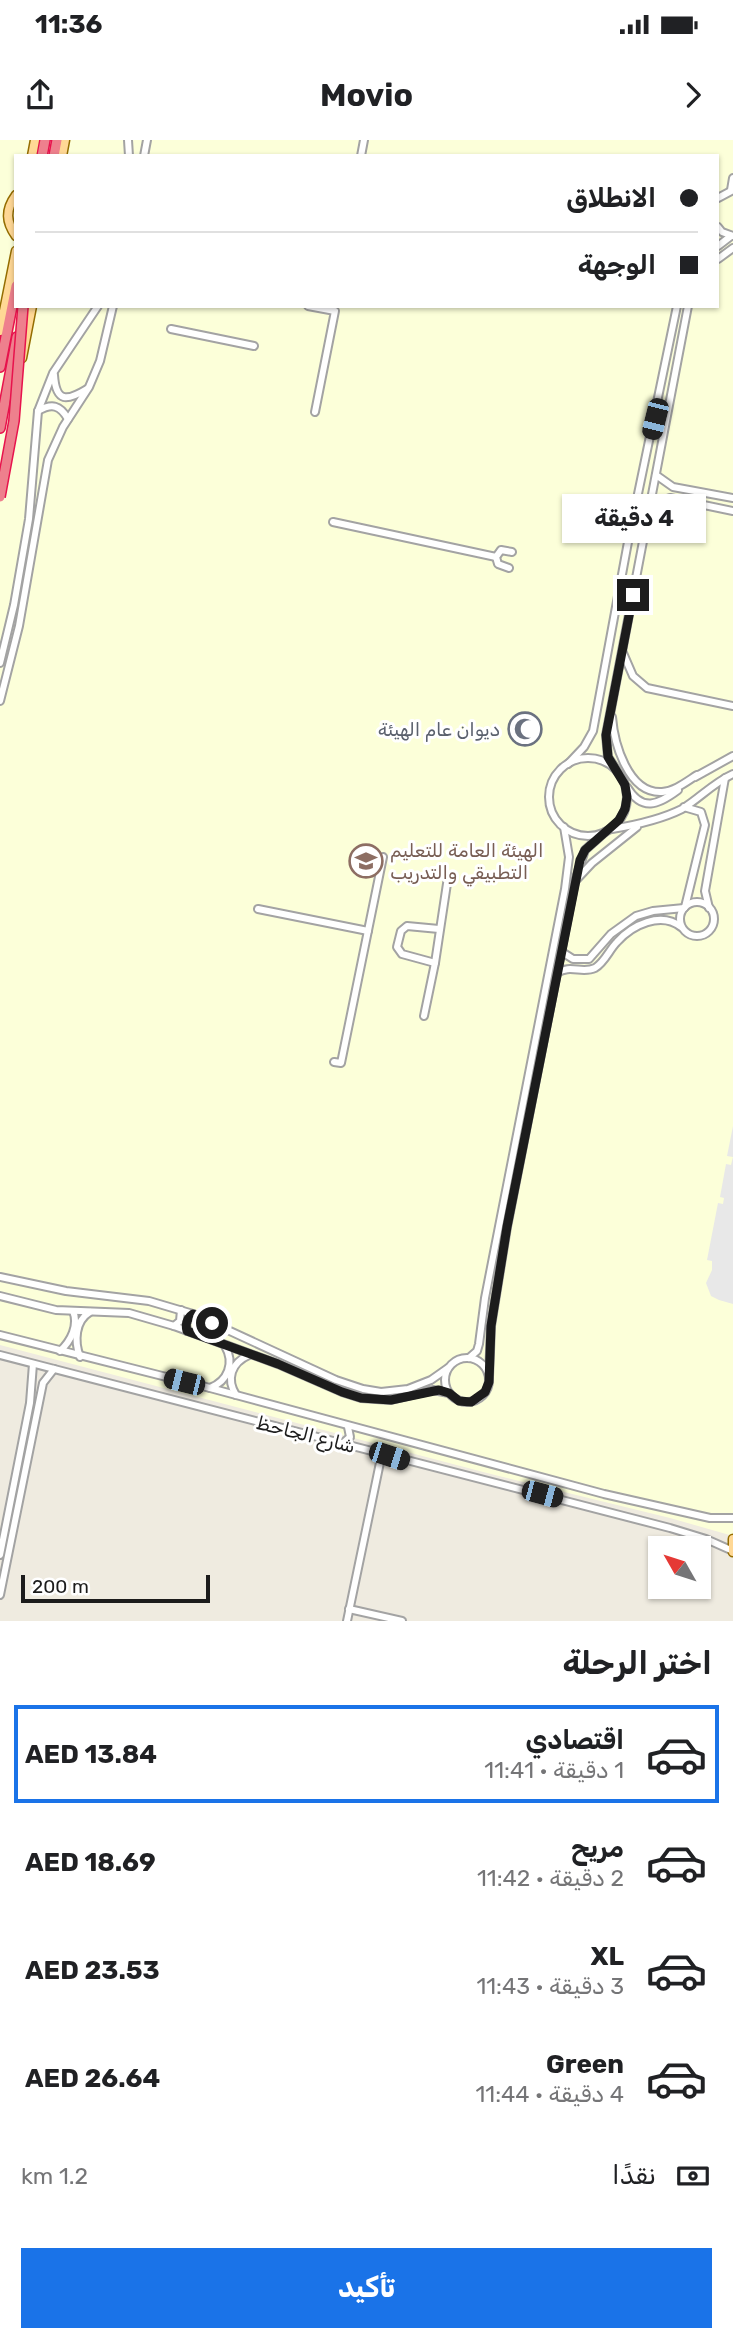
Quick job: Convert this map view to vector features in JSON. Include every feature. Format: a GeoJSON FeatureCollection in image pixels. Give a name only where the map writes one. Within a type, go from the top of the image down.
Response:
{"type":"FeatureCollection","features":[{"type":"Feature","properties":{"kind":"highway"},"geometry":{"type":"LineString","coordinates":[[0,367],[14,296]]}},
{"type":"Feature","properties":{"kind":"highway"},"geometry":{"type":"LineString","coordinates":[[0,338],[12,306]]}},
{"type":"Feature","properties":{"kind":"highway"},"geometry":{"type":"LineString","coordinates":[[0,428],[23,308]]}},
{"type":"Feature","properties":{"kind":"highway"},"geometry":{"type":"LineString","coordinates":[[0,497],[14,421],[23,308]]}},
{"type":"Feature","properties":{"kind":"main road"},"geometry":{"type":"LineString","coordinates":[[14,198],[10,204],[8,219],[14,232]]}},
{"type":"Feature","properties":{"kind":"main road"},"geometry":{"type":"LineString","coordinates":[[0,331],[14,261]]}},
{"type":"Feature","properties":{"kind":"main road"},"geometry":{"type":"LineString","coordinates":[[0,475],[32,308]]}},
{"type":"Feature","properties":{"kind":"main road"},"geometry":{"type":"LineString","coordinates":[[733,1539],[733,1552]]}},
{"type":"Feature","properties":{"kind":"street"},"geometry":{"type":"LineString","coordinates":[[732,190],[733,178]]}},
{"type":"Feature","properties":{"kind":"street"},"geometry":{"type":"LineString","coordinates":[[0,663],[15,605],[29,519],[38,411],[54,373],[97,308]]}},
{"type":"Feature","properties":{"kind":"street"},"geometry":{"type":"LineString","coordinates":[[0,701],[21,614],[48,460],[68,419],[89,387],[100,360],[113,308]]}},
{"type":"Feature","properties":{"kind":"street"},"geometry":{"type":"LineString","coordinates":[[315,412],[335,311],[319,308]]}},
{"type":"Feature","properties":{"kind":"street"},"geometry":{"type":"LineString","coordinates":[[676,308],[593,731],[590,739],[555,776],[550,799],[552,810],[564,827],[585,835],[639,825],[684,807],[706,789],[733,774]]}},
{"type":"Feature","properties":{"kind":"street"},"geometry":{"type":"LineString","coordinates":[[688,308],[606,735],[606,747],[608,757],[625,785],[635,800],[643,804],[654,804],[666,799],[697,775]]}},
{"type":"Feature","properties":{"kind":"street"},"geometry":{"type":"LineString","coordinates":[[672,326],[684,328]]}},
{"type":"Feature","properties":{"kind":"street"},"geometry":{"type":"LineString","coordinates":[[170,329],[254,346]]}},
{"type":"Feature","properties":{"kind":"street"},"geometry":{"type":"LineString","coordinates":[[54,373],[59,396],[71,398],[89,387]]}},
{"type":"Feature","properties":{"kind":"street"},"geometry":{"type":"LineString","coordinates":[[38,411],[48,405],[57,407],[68,419]]}},
{"type":"Feature","properties":{"kind":"street"},"geometry":{"type":"LineString","coordinates":[[656,475],[673,487],[733,498]]}},
{"type":"Feature","properties":{"kind":"street"},"geometry":{"type":"LineString","coordinates":[[687,502],[690,490]]}},
{"type":"Feature","properties":{"kind":"street"},"geometry":{"type":"LineString","coordinates":[[650,511],[657,502],[664,499],[733,511]]}},
{"type":"Feature","properties":{"kind":"street"},"geometry":{"type":"LineString","coordinates":[[333,522],[496,557]]}},
{"type":"Feature","properties":{"kind":"street"},"geometry":{"type":"LineString","coordinates":[[496,557],[501,550],[512,552]]}},
{"type":"Feature","properties":{"kind":"street"},"geometry":{"type":"LineString","coordinates":[[496,557],[498,564],[509,568]]}},
{"type":"Feature","properties":{"kind":"street"},"geometry":{"type":"LineString","coordinates":[[609,645],[623,650],[633,676],[648,688],[733,706]]}},
{"type":"Feature","properties":{"kind":"street"},"geometry":{"type":"LineString","coordinates":[[611,711],[613,732],[620,752],[635,779],[645,789],[654,792],[671,791],[733,756]]}},
{"type":"Feature","properties":{"kind":"street"},"geometry":{"type":"LineString","coordinates":[[568,764],[593,758],[616,769]]}},
{"type":"Feature","properties":{"kind":"street"},"geometry":{"type":"LineString","coordinates":[[557,973],[567,968],[594,968],[624,935],[646,923],[666,920],[695,936],[706,934],[714,918],[705,891],[725,778]]}},
{"type":"Feature","properties":{"kind":"street"},"geometry":{"type":"LineString","coordinates":[[0,1296],[56,1310],[129,1313],[174,1326],[361,1398],[391,1400],[433,1390],[449,1393],[459,1401],[477,1400],[485,1392],[489,1377],[495,1299],[575,881],[585,850],[619,820],[625,809],[625,785]]}},
{"type":"Feature","properties":{"kind":"street"},"geometry":{"type":"LineString","coordinates":[[681,927],[680,917],[685,907],[705,825],[701,812],[684,807]]}},
{"type":"Feature","properties":{"kind":"street"},"geometry":{"type":"LineString","coordinates":[[575,881],[592,863],[639,825]]}},
{"type":"Feature","properties":{"kind":"street"},"geometry":{"type":"LineString","coordinates":[[0,1277],[66,1291],[149,1301],[181,1310],[336,1380],[363,1389],[382,1392],[408,1389],[431,1380],[457,1361],[469,1358],[477,1351],[479,1344],[485,1298],[569,867],[564,827]]}},
{"type":"Feature","properties":{"kind":"street"},"geometry":{"type":"LineString","coordinates":[[334,1062],[341,1063],[349,1003],[368,931],[383,857]]}},
{"type":"Feature","properties":{"kind":"street"},"geometry":{"type":"LineString","coordinates":[[424,1016],[448,877]]}},
{"type":"Feature","properties":{"kind":"street"},"geometry":{"type":"LineString","coordinates":[[552,956],[561,955],[573,960],[589,959],[611,934],[636,916],[700,903],[709,908]]}},
{"type":"Feature","properties":{"kind":"street"},"geometry":{"type":"LineString","coordinates":[[258,909],[368,931]]}},
{"type":"Feature","properties":{"kind":"street"},"geometry":{"type":"LineString","coordinates":[[435,963],[402,954],[397,947],[401,931],[407,926],[439,929]]}},
{"type":"Feature","properties":{"kind":"street"},"geometry":{"type":"LineString","coordinates":[[523,1098],[532,1100]]}},
{"type":"Feature","properties":{"kind":"street"},"geometry":{"type":"LineString","coordinates":[[174,1326],[182,1318],[181,1310]]}},
{"type":"Feature","properties":{"kind":"street"},"geometry":{"type":"LineString","coordinates":[[60,1351],[71,1339],[75,1321],[73,1311]]}},
{"type":"Feature","properties":{"kind":"street"},"geometry":{"type":"LineString","coordinates":[[80,1357],[76,1341],[80,1322],[92,1311]]}},
{"type":"Feature","properties":{"kind":"street"},"geometry":{"type":"LineString","coordinates":[[187,1331],[186,1323],[193,1314]]}},
{"type":"Feature","properties":{"kind":"street","name":"شارع الجاحظ"},"geometry":{"type":"LineString","coordinates":[[0,1335],[210,1388],[604,1494],[710,1518],[733,1518]]}},
{"type":"Feature","properties":{"kind":"street"},"geometry":{"type":"LineString","coordinates":[[210,1388],[222,1381],[229,1369],[230,1359],[225,1346]]}},
{"type":"Feature","properties":{"kind":"street"},"geometry":{"type":"LineString","coordinates":[[236,1395],[232,1386],[232,1371],[237,1362],[250,1354]]}},
{"type":"Feature","properties":{"kind":"street","name":"شارع الجاحظ"},"geometry":{"type":"LineString","coordinates":[[0,1355],[670,1528],[706,1539],[733,1552]]}},
{"type":"Feature","properties":{"kind":"street"},"geometry":{"type":"LineString","coordinates":[[469,1358],[482,1364],[489,1377]]}},
{"type":"Feature","properties":{"kind":"street"},"geometry":{"type":"LineString","coordinates":[[0,1555],[33,1381],[33,1364]]}},
{"type":"Feature","properties":{"kind":"street"},"geometry":{"type":"LineString","coordinates":[[449,1368],[445,1378],[449,1393]]}},
{"type":"Feature","properties":{"kind":"street"},"geometry":{"type":"LineString","coordinates":[[0,1595],[43,1383],[54,1369]]}},
{"type":"Feature","properties":{"kind":"street"},"geometry":{"type":"LineString","coordinates":[[33,1381],[43,1383]]}},
{"type":"Feature","properties":{"kind":"street"},"geometry":{"type":"LineString","coordinates":[[342,1444],[350,1437],[348,1427]]}},
{"type":"Feature","properties":{"kind":"street"},"geometry":{"type":"LineString","coordinates":[[347,1621],[382,1453]]}},
{"type":"Feature","properties":{"kind":"street"},"geometry":{"type":"LineString","coordinates":[[349,1609],[402,1621]]}},
{"type":"Feature","properties":{"kind":"shaded area","name":"الهيئة العامة للتعليم التطبيقي والتدريب"},"geometry":{"type":"Polygon","coordinates":[[[0,140],[733,140],[733,1536],[0,1345],[0,140]]]}},
{"type":"Feature","properties":{"kind":"shaded area"},"geometry":{"type":"Polygon","coordinates":[[[733,1126],[733,1157],[727,1156],[733,1126]]]}},
{"type":"Feature","properties":{"kind":"shaded area"},"geometry":{"type":"Polygon","coordinates":[[[733,1157],[733,1304],[711,1296],[706,1283],[712,1270],[712,1261],[707,1260],[718,1203],[723,1204],[724,1198],[720,1197],[726,1164],[731,1165],[733,1157]]]}},
{"type":"Feature","properties":{"kind":"place","name":"ديوان عام الهيئة"},"geometry":{"type":"Point","coordinates":[525,729]}},
{"type":"Feature","properties":{"kind":"place","name":"الهيئة العامة للتعليم التطبيقي والتدريب"},"geometry":{"type":"Point","coordinates":[366,861]}},
{"type":"Feature","properties":{"kind":"route"},"geometry":{"type":"LineString","coordinates":[[212,1323],[193,1314],[187,1319],[186,1327],[187,1331],[361,1398],[391,1400],[439,1390],[449,1393],[459,1401],[471,1402],[477,1400],[488,1387],[491,1326],[507,1227],[580,860],[592,842],[610,829],[625,809],[625,785],[622,776],[608,757],[606,735],[633,595]]}}]}
